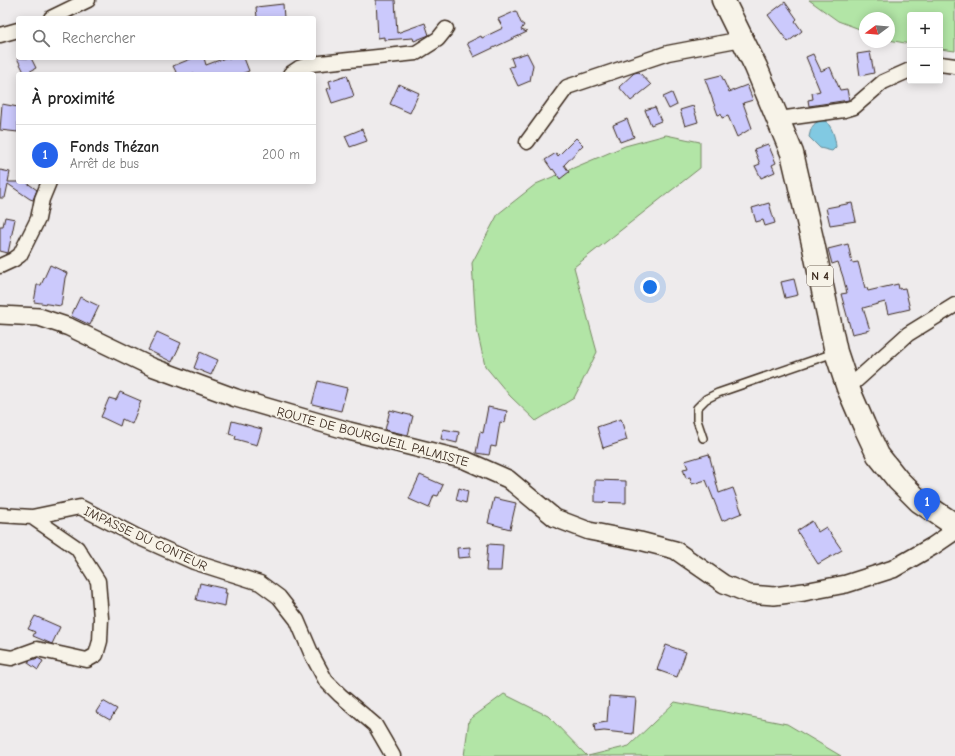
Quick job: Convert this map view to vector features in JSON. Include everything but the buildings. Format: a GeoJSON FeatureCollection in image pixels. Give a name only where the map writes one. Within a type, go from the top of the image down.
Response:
{"type":"FeatureCollection","features":[{"type":"Feature","properties":{"kind":"main road","name":"N 4"},"geometry":{"type":"LineString","coordinates":[[723,0],[779,119],[792,153],[836,352],[848,388],[864,425],[878,455],[898,480],[919,501],[955,525]]}},
{"type":"Feature","properties":{"kind":"street"},"geometry":{"type":"LineString","coordinates":[[55,16],[88,0]]}},
{"type":"Feature","properties":{"kind":"street"},"geometry":{"type":"LineString","coordinates":[[293,72],[299,68],[311,64],[416,53],[438,39],[446,29]]}},
{"type":"Feature","properties":{"kind":"street"},"geometry":{"type":"LineString","coordinates":[[0,35],[16,31]]}},
{"type":"Feature","properties":{"kind":"street"},"geometry":{"type":"LineString","coordinates":[[527,142],[567,87],[668,53],[742,39]]}},
{"type":"Feature","properties":{"kind":"street"},"geometry":{"type":"LineString","coordinates":[[943,64],[955,66]]}},
{"type":"Feature","properties":{"kind":"street"},"geometry":{"type":"LineString","coordinates":[[779,119],[844,110],[854,107],[883,82],[907,71]]}},
{"type":"Feature","properties":{"kind":"street"},"geometry":{"type":"LineString","coordinates":[[0,266],[20,255],[38,219],[42,199],[48,184]]}},
{"type":"Feature","properties":{"kind":"street"},"geometry":{"type":"LineString","coordinates":[[848,388],[908,334],[955,305]]}},
{"type":"Feature","properties":{"kind":"street","name":"ROUTE DE BOURGUEIL PALMISTE"},"geometry":{"type":"LineString","coordinates":[[0,315],[39,317],[69,327],[152,367],[236,398],[349,432],[465,460],[508,479],[555,518],[588,530],[675,550],[724,584],[749,594],[774,596],[804,592],[846,584],[893,570],[955,531]]}},
{"type":"Feature","properties":{"kind":"street","name":"IMPASSE DU CONTEUR"},"geometry":{"type":"LineString","coordinates":[[0,515],[32,517],[80,507],[138,537],[194,562],[260,583],[279,597],[297,620],[312,655],[326,681],[375,725],[393,756]]}},
{"type":"Feature","properties":{"kind":"street"},"geometry":{"type":"LineString","coordinates":[[0,656],[12,658],[37,649],[87,660],[96,655],[100,641],[98,581],[77,548],[32,517]]}},
{"type":"Feature","properties":{"kind":"lane"},"geometry":{"type":"LineString","coordinates":[[703,438],[697,420],[697,408],[706,399],[718,393],[836,352]]}},
{"type":"Feature","properties":{"kind":"green space"},"geometry":{"type":"Polygon","coordinates":[[[809,0],[955,0],[955,51],[943,49],[943,12],[907,12],[907,43],[895,41],[895,12],[859,12],[859,29],[838,21],[809,0]]]}},
{"type":"Feature","properties":{"kind":"green space"},"geometry":{"type":"Polygon","coordinates":[[[666,135],[700,142],[700,168],[574,267],[597,352],[574,398],[536,421],[510,396],[485,366],[476,325],[472,263],[498,214],[536,184],[625,146],[666,135]]]}},
{"type":"Feature","properties":{"kind":"green space"},"geometry":{"type":"Polygon","coordinates":[[[504,694],[548,716],[587,756],[464,756],[469,720],[504,694]]]}},
{"type":"Feature","properties":{"kind":"green space"},"geometry":{"type":"Polygon","coordinates":[[[675,702],[787,724],[841,756],[588,756],[629,746],[675,702]]]}},
{"type":"Feature","properties":{"kind":"water"},"geometry":{"type":"Polygon","coordinates":[[[821,120],[827,122],[831,128],[836,147],[832,151],[820,148],[809,137],[812,127],[821,120]]]}},
{"type":"Feature","properties":{"kind":"place","name":"Fonds Thézan"},"geometry":{"type":"Point","coordinates":[927,521]}}]}
